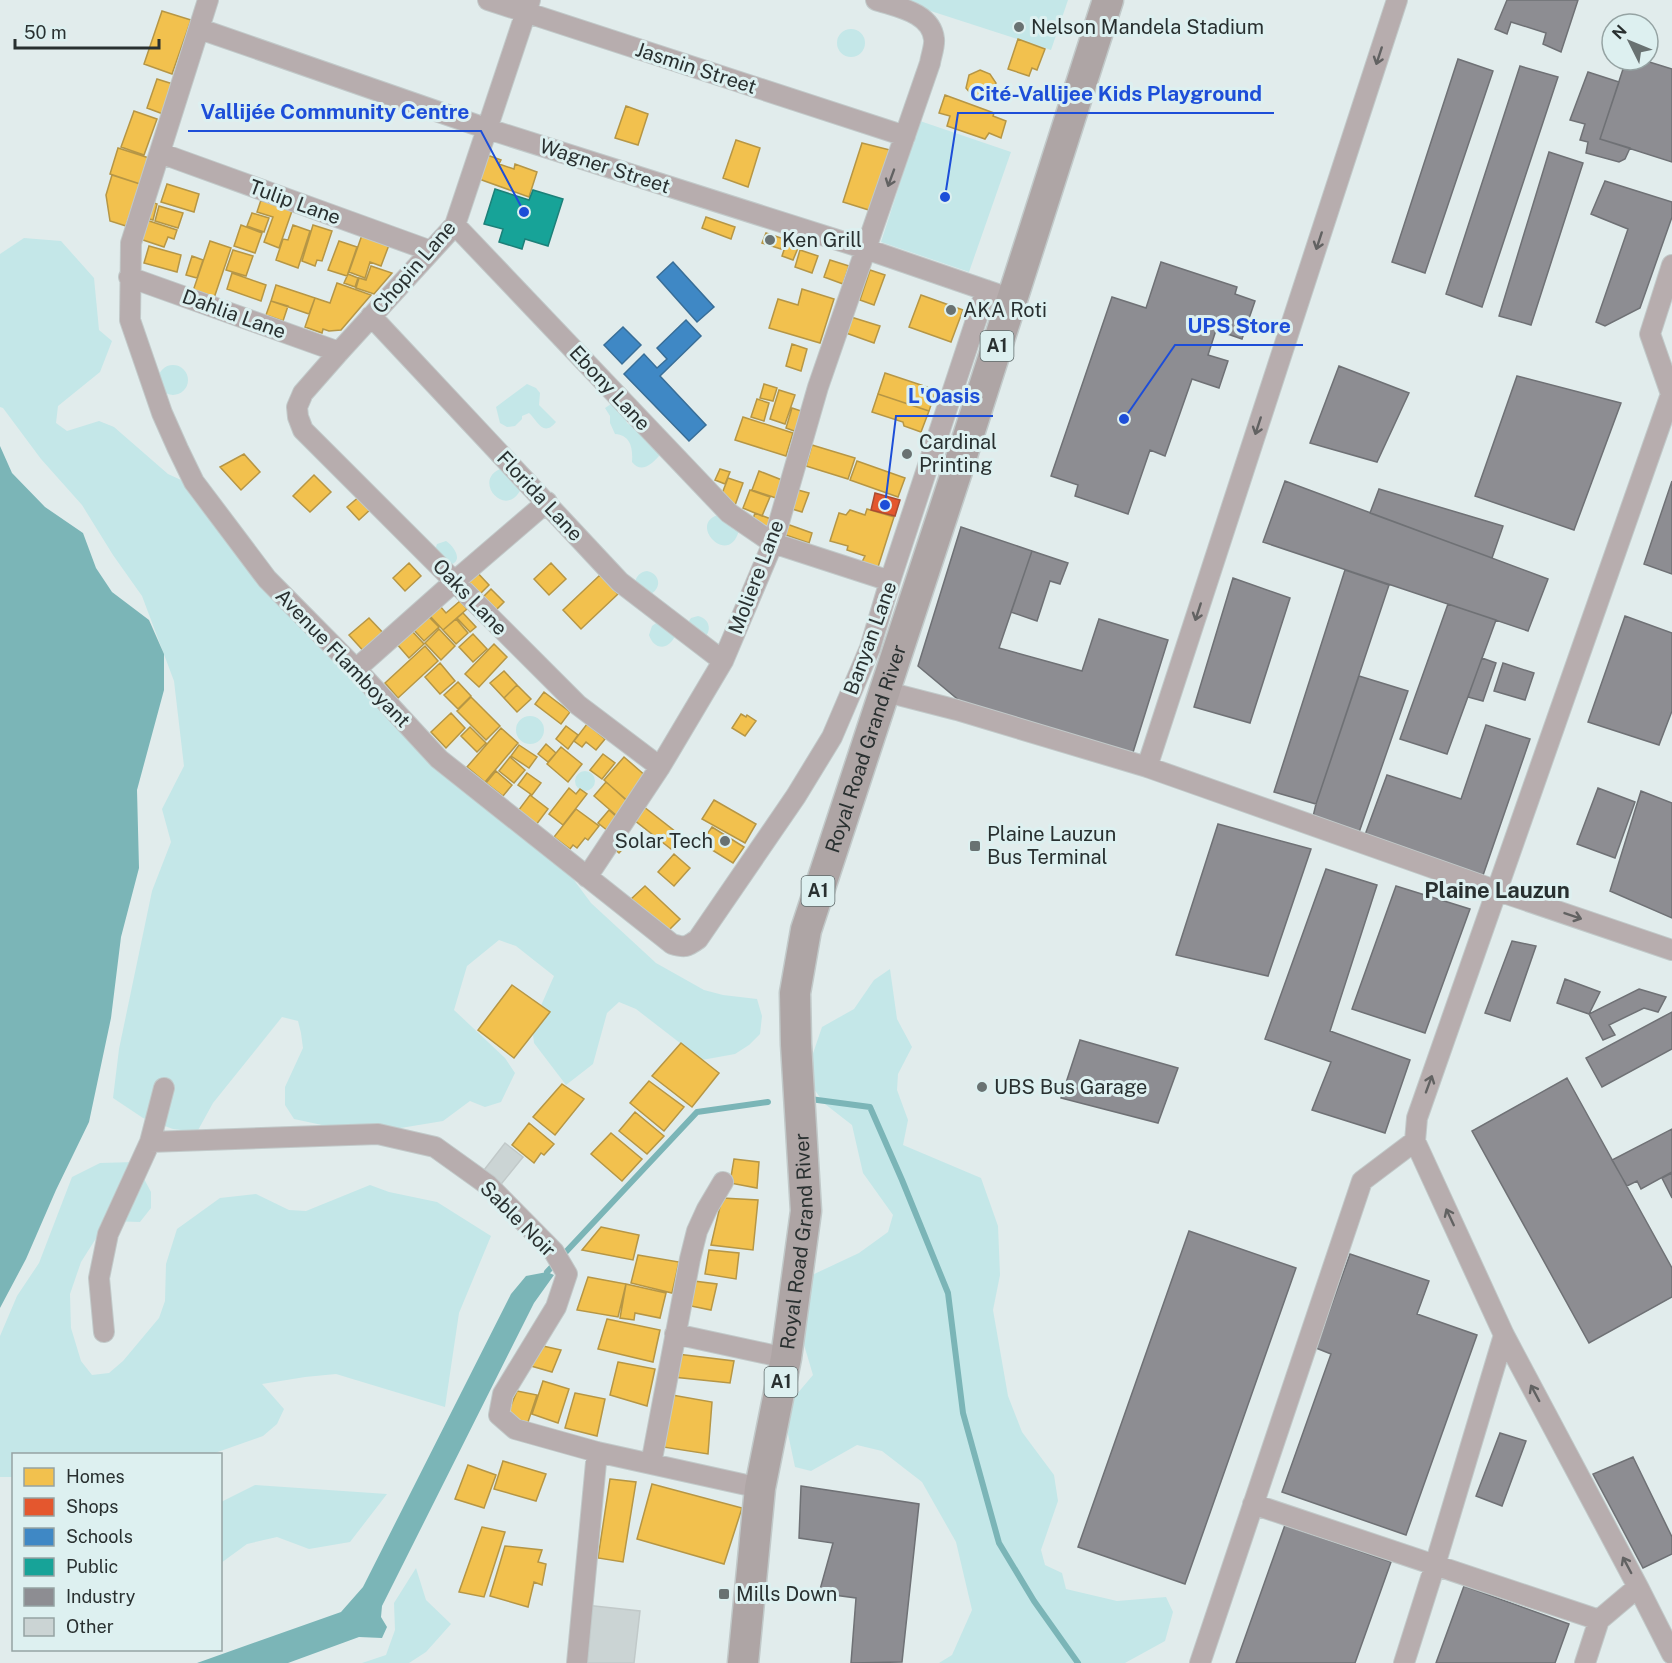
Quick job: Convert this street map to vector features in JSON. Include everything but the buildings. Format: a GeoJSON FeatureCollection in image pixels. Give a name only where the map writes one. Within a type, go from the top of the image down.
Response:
{"type":"FeatureCollection","features":[{"type":"Feature","properties":{"kind":"main road","name":"Royal Road Grand River"},"geometry":{"type":"LineString","coordinates":[[743,1663],[760,1488],[786,1358],[806,1211],[795,993],[806,930],[883,691],[999,295],[1108,0]]}},
{"type":"Feature","properties":{"kind":"street","name":"Avenue Flamboyant"},"geometry":{"type":"LineString","coordinates":[[208,0],[131,243],[129,277],[130,320],[162,413],[194,482],[267,579],[356,669],[439,759],[672,944],[683,947]]}},
{"type":"Feature","properties":{"kind":"street","name":"Jasmin Street"},"geometry":{"type":"LineString","coordinates":[[488,0],[528,6],[905,136]]}},
{"type":"Feature","properties":{"kind":"street","name":"Moliere Lane"},"geometry":{"type":"LineString","coordinates":[[586,877],[660,766],[723,661],[773,543],[818,387],[930,63],[934,38],[927,23],[916,14],[876,0]]}},
{"type":"Feature","properties":{"kind":"street"},"geometry":{"type":"LineString","coordinates":[[1147,767],[1397,0]]}},
{"type":"Feature","properties":{"kind":"street","name":"Chopin Lane"},"geometry":{"type":"LineString","coordinates":[[298,412],[297,407],[303,393],[455,225],[528,6]]}},
{"type":"Feature","properties":{"kind":"street","name":"Wagner Street"},"geometry":{"type":"LineString","coordinates":[[200,29],[488,129],[866,249],[999,295]]}},
{"type":"Feature","properties":{"kind":"street","name":"Tulip Lane"},"geometry":{"type":"LineString","coordinates":[[160,153],[431,251]]}},
{"type":"Feature","properties":{"kind":"street","name":"Ebony Lane"},"geometry":{"type":"LineString","coordinates":[[455,225],[729,513],[773,543],[890,581]]}},
{"type":"Feature","properties":{"kind":"street"},"geometry":{"type":"LineString","coordinates":[[1672,265],[1650,334],[1672,394],[1417,1118],[1414,1141],[1504,1335],[1672,1654]]}},
{"type":"Feature","properties":{"kind":"street","name":"Dahlia Lane"},"geometry":{"type":"LineString","coordinates":[[129,277],[339,351]]}},
{"type":"Feature","properties":{"kind":"street","name":"Banyan Lane"},"geometry":{"type":"LineString","coordinates":[[683,947],[698,939],[796,796],[832,737],[870,648],[890,581],[999,295]]}},
{"type":"Feature","properties":{"kind":"street","name":"Florida Lane"},"geometry":{"type":"LineString","coordinates":[[371,316],[620,582],[723,661]]}},
{"type":"Feature","properties":{"kind":"street","name":"Oaks Lane"},"geometry":{"type":"LineString","coordinates":[[298,412],[303,430],[578,705],[660,766]]}},
{"type":"Feature","properties":{"kind":"street"},"geometry":{"type":"LineString","coordinates":[[356,669],[547,502]]}},
{"type":"Feature","properties":{"kind":"street"},"geometry":{"type":"LineString","coordinates":[[883,691],[957,710],[1147,767],[1497,891],[1672,950]]}},
{"type":"Feature","properties":{"kind":"street"},"geometry":{"type":"LineString","coordinates":[[104,1332],[99,1278],[108,1234],[150,1142],[164,1088]]}},
{"type":"Feature","properties":{"kind":"street","name":"Sable Noir"},"geometry":{"type":"LineString","coordinates":[[150,1142],[378,1134],[435,1147],[488,1185],[554,1252],[567,1274],[556,1307],[503,1394],[499,1415],[515,1429],[597,1452],[760,1488]]}},
{"type":"Feature","properties":{"kind":"street"},"geometry":{"type":"LineString","coordinates":[[1200,1663],[1362,1181],[1414,1141]]}},
{"type":"Feature","properties":{"kind":"street"},"geometry":{"type":"LineString","coordinates":[[651,1464],[697,1231],[706,1209],[723,1182]]}},
{"type":"Feature","properties":{"kind":"street"},"geometry":{"type":"LineString","coordinates":[[675,1334],[786,1358]]}},
{"type":"Feature","properties":{"kind":"street"},"geometry":{"type":"LineString","coordinates":[[1404,1663],[1436,1565],[1504,1335]]}},
{"type":"Feature","properties":{"kind":"street"},"geometry":{"type":"LineString","coordinates":[[577,1663],[597,1452]]}},
{"type":"Feature","properties":{"kind":"street"},"geometry":{"type":"LineString","coordinates":[[1253,1504],[1599,1620]]}},
{"type":"Feature","properties":{"kind":"street"},"geometry":{"type":"LineString","coordinates":[[1585,1663],[1599,1620],[1638,1587]]}},
{"type":"Feature","properties":{"kind":"shaded area","name":"Nelson Mandela Stadium"},"geometry":{"type":"Polygon","coordinates":[[[907,0],[1068,0],[1051,50],[906,3],[907,0]]]}},
{"type":"Feature","properties":{"kind":"shaded area"},"geometry":{"type":"Polygon","coordinates":[[[851,29],[861,33],[865,43],[861,53],[851,57],[841,53],[837,43],[841,33],[851,29]]]}},
{"type":"Feature","properties":{"kind":"shaded area"},"geometry":{"type":"Polygon","coordinates":[[[920,121],[1011,152],[969,272],[881,242],[920,121]]]}},
{"type":"Feature","properties":{"kind":"shaded area"},"geometry":{"type":"Polygon","coordinates":[[[24,238],[61,241],[94,278],[99,330],[112,341],[100,372],[58,406],[56,423],[67,431],[99,421],[114,427],[168,474],[192,485],[265,583],[565,868],[591,903],[656,963],[704,990],[757,999],[762,1016],[760,1034],[749,1045],[735,1054],[702,1060],[636,1009],[619,1002],[607,1013],[593,1064],[566,1085],[534,1043],[532,1026],[554,976],[516,946],[499,940],[467,966],[454,1010],[505,1058],[515,1073],[501,1102],[485,1107],[470,1101],[443,1121],[364,1134],[294,1119],[285,1105],[285,1087],[303,1048],[298,1021],[282,1017],[213,1103],[197,1132],[173,1129],[143,1118],[113,1098],[119,1049],[152,891],[171,842],[162,809],[184,766],[174,681],[142,596],[82,505],[41,459],[0,407],[0,254],[24,238]]]}},
{"type":"Feature","properties":{"kind":"shaded area"},"geometry":{"type":"Polygon","coordinates":[[[173,365],[184,369],[188,380],[184,391],[173,395],[162,391],[158,380],[162,369],[173,365]]]}},
{"type":"Feature","properties":{"kind":"shaded area"},"geometry":{"type":"Polygon","coordinates":[[[527,384],[536,388],[540,393],[539,405],[556,422],[551,426],[544,428],[529,413],[522,416],[515,426],[507,427],[500,423],[496,407],[527,384]]]}},
{"type":"Feature","properties":{"kind":"shaded area"},"geometry":{"type":"Polygon","coordinates":[[[611,404],[627,417],[628,424],[640,430],[646,441],[657,447],[659,456],[650,465],[639,467],[632,462],[628,440],[615,434],[610,423],[610,416],[605,408],[611,404]]]}},
{"type":"Feature","properties":{"kind":"shaded area"},"geometry":{"type":"Polygon","coordinates":[[[0,446],[12,473],[45,507],[83,533],[96,568],[112,592],[149,620],[164,654],[164,690],[137,790],[139,868],[121,937],[111,1018],[89,1122],[26,1259],[0,1308],[0,446]]]}},
{"type":"Feature","properties":{"kind":"shaded area"},"geometry":{"type":"Polygon","coordinates":[[[503,468],[521,489],[514,498],[507,501],[500,499],[490,487],[490,480],[494,473],[503,468]]]}},
{"type":"Feature","properties":{"kind":"shaded area"},"geometry":{"type":"Polygon","coordinates":[[[722,514],[739,530],[734,541],[727,545],[719,544],[708,533],[707,525],[711,518],[722,514]]]}},
{"type":"Feature","properties":{"kind":"shaded area"},"geometry":{"type":"Polygon","coordinates":[[[446,541],[455,550],[457,558],[449,565],[435,550],[437,544],[446,541]]]}},
{"type":"Feature","properties":{"kind":"shaded area"},"geometry":{"type":"Polygon","coordinates":[[[647,571],[655,575],[658,582],[656,589],[649,595],[635,583],[636,578],[642,572],[647,571]]]}},
{"type":"Feature","properties":{"kind":"shaded area"},"geometry":{"type":"Polygon","coordinates":[[[698,616],[708,624],[709,630],[706,636],[686,625],[691,618],[698,616]]]}},
{"type":"Feature","properties":{"kind":"shaded area"},"geometry":{"type":"Polygon","coordinates":[[[659,621],[675,636],[669,644],[661,647],[654,644],[649,635],[652,626],[659,621]]]}},
{"type":"Feature","properties":{"kind":"shaded area"},"geometry":{"type":"Polygon","coordinates":[[[530,716],[540,720],[544,730],[540,740],[530,744],[520,740],[516,730],[520,720],[530,716]]]}},
{"type":"Feature","properties":{"kind":"shaded area"},"geometry":{"type":"Polygon","coordinates":[[[585,771],[592,774],[595,781],[592,788],[585,791],[578,788],[575,781],[578,774],[585,771]]]}},
{"type":"Feature","properties":{"kind":"shaded area"},"geometry":{"type":"Polygon","coordinates":[[[890,969],[897,1019],[912,1047],[898,1074],[897,1090],[908,1120],[903,1145],[981,1178],[998,1226],[1000,1275],[993,1310],[1008,1396],[1022,1432],[1054,1475],[1058,1501],[1041,1550],[1045,1565],[1062,1573],[1066,1589],[1117,1601],[1166,1597],[1173,1612],[1165,1641],[1125,1663],[939,1663],[952,1655],[972,1610],[956,1542],[922,1482],[882,1451],[857,1445],[811,1471],[795,1467],[788,1434],[791,1401],[813,1375],[799,1328],[810,1276],[859,1253],[888,1232],[893,1215],[863,1173],[852,1125],[825,1104],[805,1077],[822,1027],[854,1009],[874,980],[890,969]]]}},
{"type":"Feature","properties":{"kind":"shaded area"},"geometry":{"type":"Polygon","coordinates":[[[135,1162],[151,1192],[151,1208],[140,1222],[107,1221],[81,1262],[70,1294],[71,1328],[81,1361],[92,1375],[109,1373],[123,1361],[159,1318],[165,1301],[166,1264],[177,1229],[220,1198],[256,1194],[289,1210],[306,1211],[370,1185],[389,1192],[437,1202],[491,1236],[459,1313],[445,1407],[336,1374],[305,1377],[262,1384],[284,1409],[277,1424],[263,1436],[215,1453],[12,1453],[12,1477],[0,1477],[0,1336],[17,1296],[39,1263],[72,1177],[100,1163],[135,1162]]]}},
{"type":"Feature","properties":{"kind":"shaded area"},"geometry":{"type":"Polygon","coordinates":[[[547,1272],[554,1275],[534,1303],[382,1606],[381,1617],[387,1627],[382,1638],[359,1637],[288,1663],[197,1663],[341,1612],[363,1587],[511,1294],[526,1276],[547,1272]]]}},
{"type":"Feature","properties":{"kind":"shaded area"},"geometry":{"type":"Polygon","coordinates":[[[255,1485],[387,1494],[350,1542],[309,1549],[277,1537],[247,1544],[222,1562],[222,1502],[255,1485]]]}},
{"type":"Feature","properties":{"kind":"shaded area"},"geometry":{"type":"Polygon","coordinates":[[[416,1568],[426,1600],[451,1624],[426,1652],[409,1663],[362,1663],[386,1655],[395,1630],[394,1603],[416,1568]]]}},
{"type":"Feature","properties":{"kind":"waterway"},"geometry":{"type":"LineString","coordinates":[[810,1099],[870,1107],[948,1293],[963,1413],[999,1543],[1034,1601],[1078,1663]]}},
{"type":"Feature","properties":{"kind":"waterway"},"geometry":{"type":"LineString","coordinates":[[547,1272],[697,1112],[768,1102]]}},
{"type":"Feature","properties":{"kind":"place","name":"Nelson Mandela Stadium"},"geometry":{"type":"Point","coordinates":[1019,27]}},
{"type":"Feature","properties":{"kind":"place","name":"Cité-Vallijee Kids Playground"},"geometry":{"type":"Point","coordinates":[945,197]}},
{"type":"Feature","properties":{"kind":"place","name":"Vallijée Community Centre"},"geometry":{"type":"Point","coordinates":[524,212]}},
{"type":"Feature","properties":{"kind":"place","name":"Ken Grill"},"geometry":{"type":"Point","coordinates":[770,240]}},
{"type":"Feature","properties":{"kind":"place","name":"AKA Roti"},"geometry":{"type":"Point","coordinates":[951,310]}},
{"type":"Feature","properties":{"kind":"place","name":"UPS Store"},"geometry":{"type":"Point","coordinates":[1124,419]}},
{"type":"Feature","properties":{"kind":"place","name":"Cardinal Printing"},"geometry":{"type":"Point","coordinates":[907,454]}},
{"type":"Feature","properties":{"kind":"place","name":"L'Oasis"},"geometry":{"type":"Point","coordinates":[885,505]}},
{"type":"Feature","properties":{"kind":"place","name":"Solar Tech"},"geometry":{"type":"Point","coordinates":[725,841]}},
{"type":"Feature","properties":{"kind":"place","name":"Plaine Lauzun Bus Terminal"},"geometry":{"type":"Point","coordinates":[975,846]}},
{"type":"Feature","properties":{"kind":"place","name":"UBS Bus Garage"},"geometry":{"type":"Point","coordinates":[982,1087]}},
{"type":"Feature","properties":{"kind":"place","name":"Mills Down"},"geometry":{"type":"Point","coordinates":[724,1594]}},
{"type":"Feature","properties":{"kind":"district","name":"Plaine Lauzun"},"geometry":{"type":"Point","coordinates":[1497,890]}}]}
